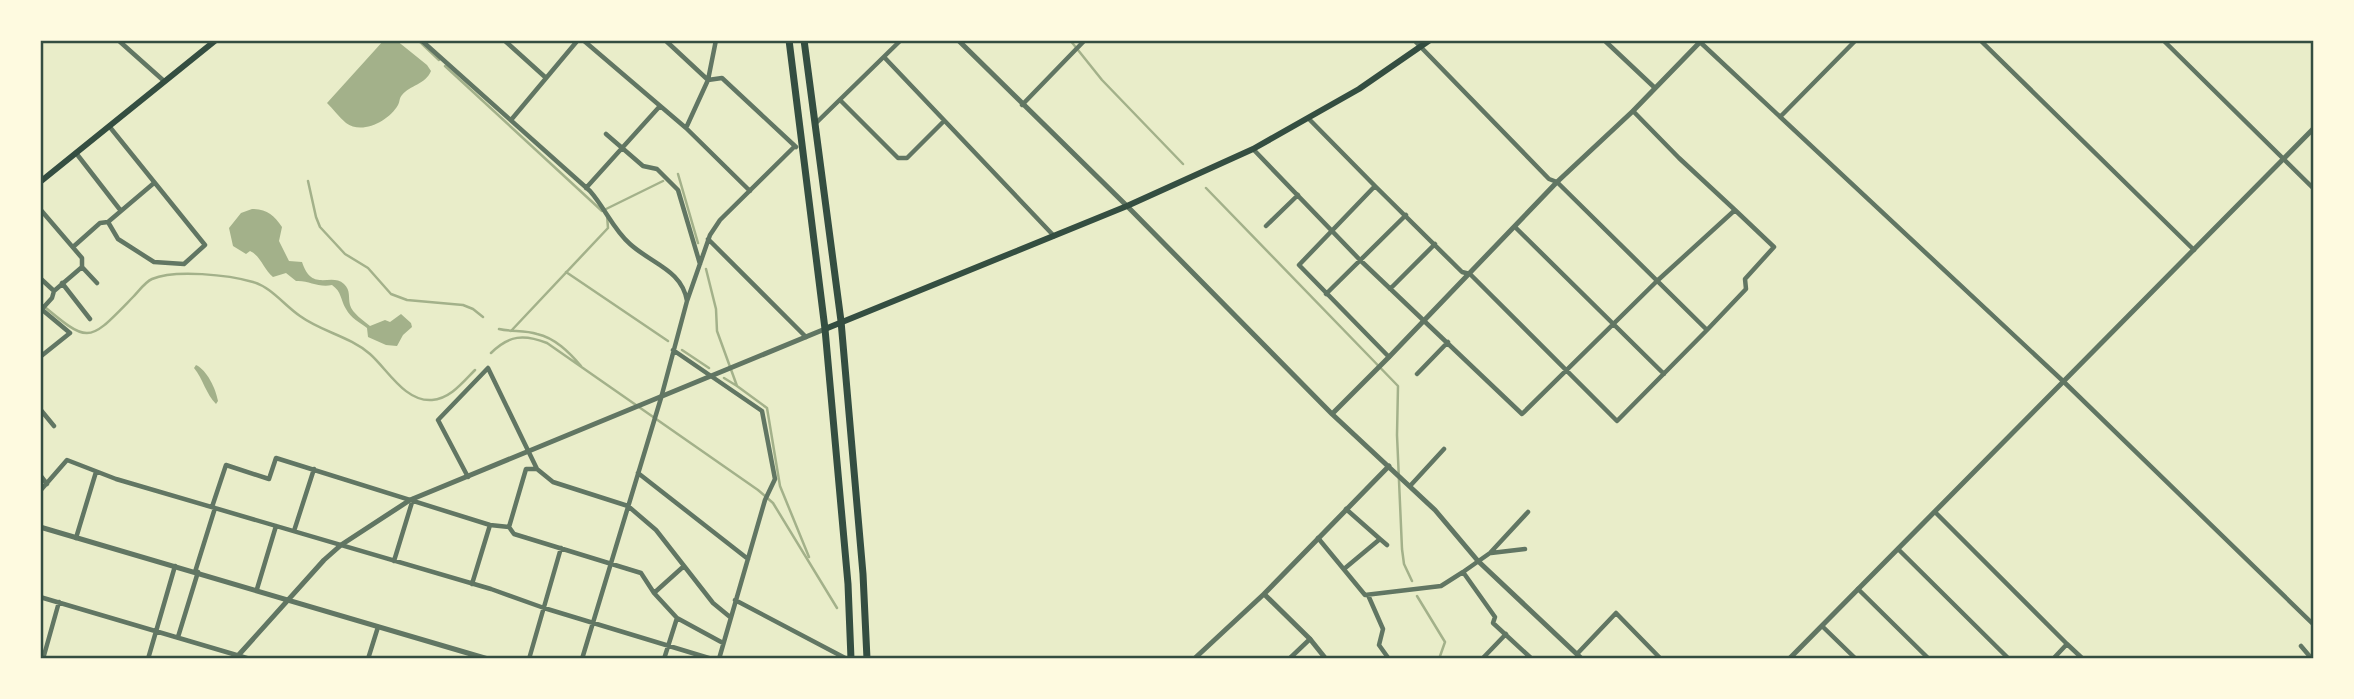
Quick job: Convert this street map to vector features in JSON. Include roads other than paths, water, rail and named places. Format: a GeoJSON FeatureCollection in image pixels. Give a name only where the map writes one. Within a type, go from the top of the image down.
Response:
{"type":"FeatureCollection","features":[{"type":"Feature","properties":{"kind":"highway"},"geometry":{"type":"LineString","coordinates":[[789,40],[825,330],[848,584],[849,659]]}},
{"type":"Feature","properties":{"kind":"highway"},"geometry":{"type":"LineString","coordinates":[[804,40],[841,321],[863,574],[867,659]]}},
{"type":"Feature","properties":{"kind":"main road"},"geometry":{"type":"LineString","coordinates":[[40,182],[216,40]]}},
{"type":"Feature","properties":{"kind":"main road"},"geometry":{"type":"LineString","coordinates":[[825,330],[841,321],[1127,206],[1253,149],[1359,89],[1430,40]]}},
{"type":"Feature","properties":{"kind":"street"},"geometry":{"type":"LineString","coordinates":[[118,40],[164,81]]}},
{"type":"Feature","properties":{"kind":"street"},"geometry":{"type":"LineString","coordinates":[[421,40],[586,188],[601,203],[609,220],[631,244],[675,276],[685,287],[687,301]]}},
{"type":"Feature","properties":{"kind":"street"},"geometry":{"type":"LineString","coordinates":[[504,40],[545,77]]}},
{"type":"Feature","properties":{"kind":"street"},"geometry":{"type":"LineString","coordinates":[[511,120],[545,77],[581,40],[686,128],[750,191]]}},
{"type":"Feature","properties":{"kind":"street"},"geometry":{"type":"LineString","coordinates":[[665,40],[708,80]]}},
{"type":"Feature","properties":{"kind":"street"},"geometry":{"type":"LineString","coordinates":[[686,128],[708,80],[716,40]]}},
{"type":"Feature","properties":{"kind":"street"},"geometry":{"type":"LineString","coordinates":[[815,124],[901,40]]}},
{"type":"Feature","properties":{"kind":"street"},"geometry":{"type":"LineString","coordinates":[[958,40],[1127,206],[1332,414],[1435,510],[1478,561],[1577,657],[1616,613],[1661,659]]}},
{"type":"Feature","properties":{"kind":"street"},"geometry":{"type":"LineString","coordinates":[[1022,105],[1085,40]]}},
{"type":"Feature","properties":{"kind":"street"},"geometry":{"type":"LineString","coordinates":[[1414,40],[1549,179],[1557,182],[1707,330]]}},
{"type":"Feature","properties":{"kind":"street"},"geometry":{"type":"LineString","coordinates":[[1604,40],[1655,88]]}},
{"type":"Feature","properties":{"kind":"street"},"geometry":{"type":"LineString","coordinates":[[1780,117],[1856,40]]}},
{"type":"Feature","properties":{"kind":"street"},"geometry":{"type":"LineString","coordinates":[[1980,40],[2194,250]]}},
{"type":"Feature","properties":{"kind":"street"},"geometry":{"type":"LineString","coordinates":[[2163,40],[2314,189]]}},
{"type":"Feature","properties":{"kind":"street"},"geometry":{"type":"LineString","coordinates":[[1332,414],[1557,182],[1633,111],[1701,41],[2064,382],[2314,625]]}},
{"type":"Feature","properties":{"kind":"street"},"geometry":{"type":"LineString","coordinates":[[884,57],[1054,236]]}},
{"type":"Feature","properties":{"kind":"street"},"geometry":{"type":"LineString","coordinates":[[708,80],[722,78],[794,147]]}},
{"type":"Feature","properties":{"kind":"street"},"geometry":{"type":"LineString","coordinates":[[840,100],[898,158],[906,158],[944,121]]}},
{"type":"Feature","properties":{"kind":"street"},"geometry":{"type":"LineString","coordinates":[[586,188],[660,106]]}},
{"type":"Feature","properties":{"kind":"street"},"geometry":{"type":"LineString","coordinates":[[1308,118],[1462,272],[1470,274],[1617,421],[1746,289],[1745,279],[1774,247],[1633,111]]}},
{"type":"Feature","properties":{"kind":"street"},"geometry":{"type":"LineString","coordinates":[[108,222],[118,239],[154,262],[184,264],[205,245],[109,126]]}},
{"type":"Feature","properties":{"kind":"street"},"geometry":{"type":"LineString","coordinates":[[1789,659],[2314,128]]}},
{"type":"Feature","properties":{"kind":"street"},"geometry":{"type":"LineString","coordinates":[[606,134],[643,166],[657,169],[678,190],[700,265]]}},
{"type":"Feature","properties":{"kind":"street"},"geometry":{"type":"LineString","coordinates":[[582,659],[661,398],[687,301],[708,239],[720,220],[794,147],[804,146]]}},
{"type":"Feature","properties":{"kind":"street"},"geometry":{"type":"LineString","coordinates":[[1253,149],[1360,260],[1522,414],[1657,281],[1735,209]]}},
{"type":"Feature","properties":{"kind":"street"},"geometry":{"type":"LineString","coordinates":[[76,153],[121,211]]}},
{"type":"Feature","properties":{"kind":"street"},"geometry":{"type":"LineString","coordinates":[[72,247],[100,223],[108,222],[154,183]]}},
{"type":"Feature","properties":{"kind":"street"},"geometry":{"type":"LineString","coordinates":[[1376,186],[1299,265],[1390,357]]}},
{"type":"Feature","properties":{"kind":"street"},"geometry":{"type":"LineString","coordinates":[[1266,226],[1298,195]]}},
{"type":"Feature","properties":{"kind":"street"},"geometry":{"type":"LineString","coordinates":[[40,209],[82,258],[82,267],[97,283]]}},
{"type":"Feature","properties":{"kind":"street"},"geometry":{"type":"LineString","coordinates":[[1326,294],[1406,215]]}},
{"type":"Feature","properties":{"kind":"street"},"geometry":{"type":"LineString","coordinates":[[1515,227],[1664,374]]}},
{"type":"Feature","properties":{"kind":"street"},"geometry":{"type":"LineString","coordinates":[[708,239],[806,337]]}},
{"type":"Feature","properties":{"kind":"street"},"geometry":{"type":"LineString","coordinates":[[1390,289],[1435,244]]}},
{"type":"Feature","properties":{"kind":"street"},"geometry":{"type":"LineString","coordinates":[[40,358],[70,333],[43,308],[52,298],[54,291],[82,267]]}},
{"type":"Feature","properties":{"kind":"street"},"geometry":{"type":"LineString","coordinates":[[40,278],[54,291]]}},
{"type":"Feature","properties":{"kind":"street"},"geometry":{"type":"LineString","coordinates":[[62,284],[90,319]]}},
{"type":"Feature","properties":{"kind":"street"},"geometry":{"type":"LineString","coordinates":[[236,657],[288,598],[341,545],[413,499],[825,330]]}},
{"type":"Feature","properties":{"kind":"street"},"geometry":{"type":"LineString","coordinates":[[1417,374],[1448,342]]}},
{"type":"Feature","properties":{"kind":"street"},"geometry":{"type":"LineString","coordinates":[[673,351],[762,411],[775,479],[765,500],[719,659]]}},
{"type":"Feature","properties":{"kind":"street"},"geometry":{"type":"LineString","coordinates":[[469,477],[438,420],[488,368],[537,469],[553,482],[628,506],[656,530],[713,603],[730,617]]}},
{"type":"Feature","properties":{"kind":"street"},"geometry":{"type":"LineString","coordinates":[[40,409],[54,426]]}},
{"type":"Feature","properties":{"kind":"street"},"geometry":{"type":"LineString","coordinates":[[1410,486],[1444,449]]}},
{"type":"Feature","properties":{"kind":"street"},"geometry":{"type":"LineString","coordinates":[[178,637],[226,465],[269,479],[276,458],[490,525],[509,527],[514,534],[641,573],[654,593],[677,618],[723,643]]}},
{"type":"Feature","properties":{"kind":"street"},"geometry":{"type":"LineString","coordinates":[[40,491],[67,460],[97,472],[712,659]]}},
{"type":"Feature","properties":{"kind":"street"},"geometry":{"type":"LineString","coordinates":[[1194,659],[1391,468]]}},
{"type":"Feature","properties":{"kind":"street"},"geometry":{"type":"LineString","coordinates":[[294,531],[314,469]]}},
{"type":"Feature","properties":{"kind":"street"},"geometry":{"type":"LineString","coordinates":[[509,527],[526,470],[537,469]]}},
{"type":"Feature","properties":{"kind":"street"},"geometry":{"type":"LineString","coordinates":[[76,538],[97,472]]}},
{"type":"Feature","properties":{"kind":"street"},"geometry":{"type":"LineString","coordinates":[[638,473],[748,559]]}},
{"type":"Feature","properties":{"kind":"street"},"geometry":{"type":"LineString","coordinates":[[40,475],[47,484]]}},
{"type":"Feature","properties":{"kind":"street"},"geometry":{"type":"LineString","coordinates":[[394,561],[413,499]]}},
{"type":"Feature","properties":{"kind":"street"},"geometry":{"type":"LineString","coordinates":[[1346,509],[1387,545]]}},
{"type":"Feature","properties":{"kind":"street"},"geometry":{"type":"LineString","coordinates":[[1318,538],[1365,595],[1441,586],[1490,553],[1528,512]]}},
{"type":"Feature","properties":{"kind":"street"},"geometry":{"type":"LineString","coordinates":[[1935,512],[2082,659]]}},
{"type":"Feature","properties":{"kind":"street"},"geometry":{"type":"LineString","coordinates":[[472,584],[490,525]]}},
{"type":"Feature","properties":{"kind":"street"},"geometry":{"type":"LineString","coordinates":[[257,589],[276,526]]}},
{"type":"Feature","properties":{"kind":"street"},"geometry":{"type":"LineString","coordinates":[[40,527],[288,598],[473,657],[488,659]]}},
{"type":"Feature","properties":{"kind":"street"},"geometry":{"type":"LineString","coordinates":[[1344,569],[1380,538]]}},
{"type":"Feature","properties":{"kind":"street"},"geometry":{"type":"LineString","coordinates":[[528,659],[561,548]]}},
{"type":"Feature","properties":{"kind":"street"},"geometry":{"type":"LineString","coordinates":[[1898,549],[2009,659]]}},
{"type":"Feature","properties":{"kind":"street"},"geometry":{"type":"LineString","coordinates":[[1490,553],[1525,550]]}},
{"type":"Feature","properties":{"kind":"street"},"geometry":{"type":"LineString","coordinates":[[148,659],[175,566]]}},
{"type":"Feature","properties":{"kind":"street"},"geometry":{"type":"LineString","coordinates":[[654,593],[684,566]]}},
{"type":"Feature","properties":{"kind":"street"},"geometry":{"type":"LineString","coordinates":[[1463,572],[1495,617],[1493,623],[1532,659]]}},
{"type":"Feature","properties":{"kind":"street"},"geometry":{"type":"LineString","coordinates":[[1858,589],[1929,659]]}},
{"type":"Feature","properties":{"kind":"street"},"geometry":{"type":"LineString","coordinates":[[1264,594],[1310,639],[1326,659]]}},
{"type":"Feature","properties":{"kind":"street"},"geometry":{"type":"LineString","coordinates":[[1368,595],[1383,629],[1379,645],[1388,659]]}},
{"type":"Feature","properties":{"kind":"street"},"geometry":{"type":"LineString","coordinates":[[40,597],[250,659]]}},
{"type":"Feature","properties":{"kind":"street"},"geometry":{"type":"LineString","coordinates":[[735,600],[849,659]]}},
{"type":"Feature","properties":{"kind":"street"},"geometry":{"type":"LineString","coordinates":[[43,659],[59,602]]}},
{"type":"Feature","properties":{"kind":"street"},"geometry":{"type":"LineString","coordinates":[[664,659],[677,618]]}},
{"type":"Feature","properties":{"kind":"street"},"geometry":{"type":"LineString","coordinates":[[368,659],[378,626]]}},
{"type":"Feature","properties":{"kind":"street"},"geometry":{"type":"LineString","coordinates":[[1822,626],[1856,659]]}},
{"type":"Feature","properties":{"kind":"street"},"geometry":{"type":"LineString","coordinates":[[1480,659],[1506,634]]}},
{"type":"Feature","properties":{"kind":"street"},"geometry":{"type":"LineString","coordinates":[[1289,659],[1310,639]]}},
{"type":"Feature","properties":{"kind":"street"},"geometry":{"type":"LineString","coordinates":[[2053,659],[2067,644]]}},
{"type":"Feature","properties":{"kind":"street"},"geometry":{"type":"LineString","coordinates":[[2301,646],[2312,659]]}},
{"type":"Feature","properties":{"kind":"waterway"},"geometry":{"type":"LineString","coordinates":[[418,40],[439,60]]}},
{"type":"Feature","properties":{"kind":"waterway"},"geometry":{"type":"LineString","coordinates":[[1070,40],[1102,80],[1183,164]]}},
{"type":"Feature","properties":{"kind":"waterway"},"geometry":{"type":"LineString","coordinates":[[445,66],[602,211],[663,181]]}},
{"type":"Feature","properties":{"kind":"waterway"},"geometry":{"type":"LineString","coordinates":[[678,174],[698,243]]}},
{"type":"Feature","properties":{"kind":"waterway"},"geometry":{"type":"LineString","coordinates":[[308,181],[320,227],[345,254],[368,268],[391,294],[407,300],[463,305],[483,317]]}},
{"type":"Feature","properties":{"kind":"waterway"},"geometry":{"type":"LineString","coordinates":[[1206,188],[1398,386],[1397,435],[1402,549],[1404,564],[1412,581]]}},
{"type":"Feature","properties":{"kind":"waterway"},"geometry":{"type":"LineString","coordinates":[[511,331],[608,228],[607,215]]}},
{"type":"Feature","properties":{"kind":"waterway"},"geometry":{"type":"LineString","coordinates":[[706,269],[716,309],[717,331],[737,386],[767,408],[780,486],[809,557]]}},
{"type":"Feature","properties":{"kind":"waterway"},"geometry":{"type":"LineString","coordinates":[[566,272],[668,341]]}},
{"type":"Feature","properties":{"kind":"waterway"},"geometry":{"type":"LineString","coordinates":[[40,303],[69,326],[88,333],[107,323],[152,279],[174,274],[230,277],[260,284],[308,321],[362,348],[413,396],[432,400],[445,397],[475,370]]}},
{"type":"Feature","properties":{"kind":"waterway"},"geometry":{"type":"LineString","coordinates":[[499,329],[544,336],[556,342],[581,366]]}},
{"type":"Feature","properties":{"kind":"waterway"},"geometry":{"type":"LineString","coordinates":[[491,353],[504,343],[517,338],[531,338],[547,343],[758,490],[773,503],[837,608]]}},
{"type":"Feature","properties":{"kind":"waterway"},"geometry":{"type":"LineString","coordinates":[[682,350],[709,368]]}},
{"type":"Feature","properties":{"kind":"waterway"},"geometry":{"type":"LineString","coordinates":[[724,378],[737,386]]}},
{"type":"Feature","properties":{"kind":"waterway"},"geometry":{"type":"LineString","coordinates":[[1417,596],[1445,642],[1439,659]]}}]}
